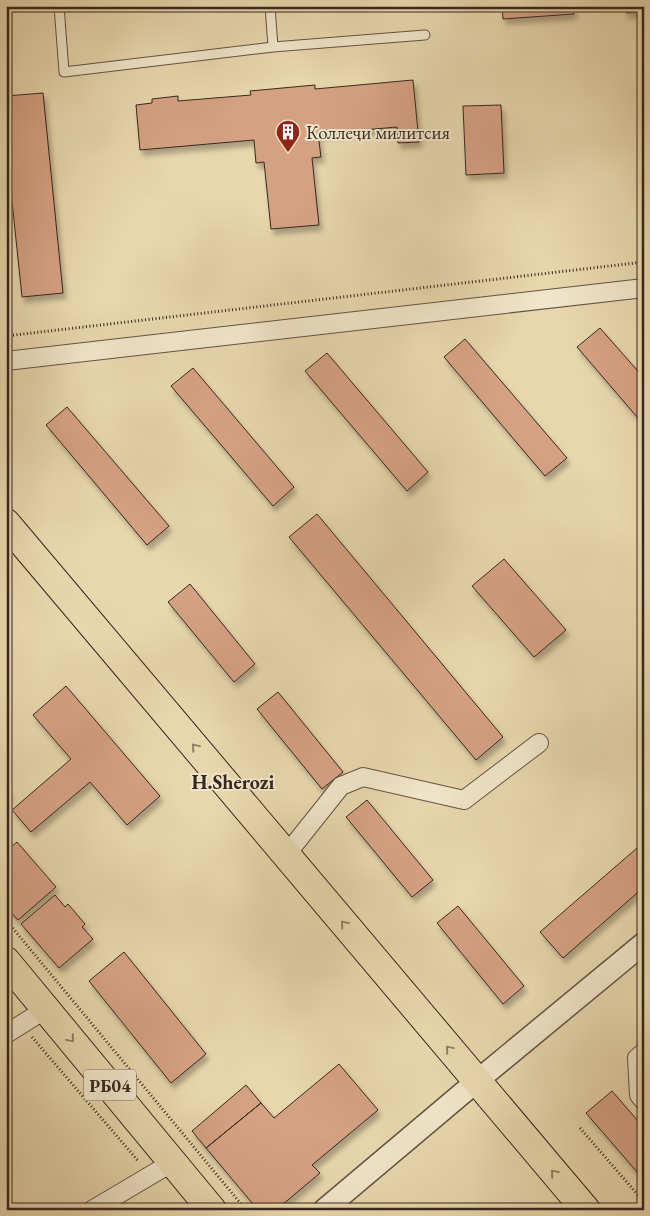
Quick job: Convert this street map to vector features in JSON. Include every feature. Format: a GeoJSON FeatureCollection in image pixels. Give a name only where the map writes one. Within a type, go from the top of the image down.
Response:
{"type":"FeatureCollection","features":[{"type":"Feature","properties":{"kind":"main road"},"geometry":{"type":"LineString","coordinates":[[6,523],[586,1210]]}},
{"type":"Feature","properties":{"kind":"main road","name":"РБ04"},"geometry":{"type":"LineString","coordinates":[[6,961],[212,1210]]}},
{"type":"Feature","properties":{"kind":"street"},"geometry":{"type":"LineString","coordinates":[[6,361],[644,288]]}},
{"type":"Feature","properties":{"kind":"street"},"geometry":{"type":"LineString","coordinates":[[286,856],[341,786],[363,777],[464,800],[539,743]]}},
{"type":"Feature","properties":{"kind":"street"},"geometry":{"type":"LineString","coordinates":[[324,1210],[644,943]]}},
{"type":"Feature","properties":{"kind":"street"},"geometry":{"type":"LineString","coordinates":[[14,1029],[46,1009]]}},
{"type":"Feature","properties":{"kind":"street"},"geometry":{"type":"LineString","coordinates":[[644,1052],[637,1058],[639,1095],[644,1101]]}},
{"type":"Feature","properties":{"kind":"street"},"geometry":{"type":"LineString","coordinates":[[92,1210],[173,1162]]}},
{"type":"Feature","properties":{"kind":"lane"},"geometry":{"type":"LineString","coordinates":[[59,6],[64,72],[273,47],[425,35]]}},
{"type":"Feature","properties":{"kind":"lane"},"geometry":{"type":"LineString","coordinates":[[270,6],[273,47]]}},
{"type":"Feature","properties":{"kind":"path"},"geometry":{"type":"LineString","coordinates":[[6,336],[644,262]]}},
{"type":"Feature","properties":{"kind":"path"},"geometry":{"type":"LineString","coordinates":[[6,920],[246,1210]]}},
{"type":"Feature","properties":{"kind":"path"},"geometry":{"type":"LineString","coordinates":[[14,1029],[150,1175]]}},
{"type":"Feature","properties":{"kind":"path"},"geometry":{"type":"LineString","coordinates":[[580,1128],[644,1202]]}},
{"type":"Feature","properties":{"kind":"building"},"geometry":{"type":"Polygon","coordinates":[[[502,6],[573,6],[574,14],[503,19],[502,6]]]}},
{"type":"Feature","properties":{"kind":"building"},"geometry":{"type":"Polygon","coordinates":[[[625,6],[644,6],[644,12],[626,13],[625,6]]]}},
{"type":"Feature","properties":{"kind":"building","name":"Коллеҷи милитсия"},"geometry":{"type":"Polygon","coordinates":[[[413,80],[419,142],[398,143],[397,127],[318,134],[321,157],[312,158],[319,225],[271,229],[264,162],[256,163],[254,140],[140,150],[136,105],[152,103],[152,99],[178,96],[178,101],[251,95],[250,91],[315,85],[315,89],[413,80]]]}},
{"type":"Feature","properties":{"kind":"building"},"geometry":{"type":"Polygon","coordinates":[[[43,93],[63,293],[22,297],[6,143],[6,96],[43,93]]]}},
{"type":"Feature","properties":{"kind":"building"},"geometry":{"type":"Polygon","coordinates":[[[501,105],[504,173],[466,175],[463,106],[501,105]]]}},
{"type":"Feature","properties":{"kind":"building"},"geometry":{"type":"Polygon","coordinates":[[[600,328],[644,378],[644,425],[577,347],[600,328]]]}},
{"type":"Feature","properties":{"kind":"building"},"geometry":{"type":"Polygon","coordinates":[[[465,339],[567,458],[545,476],[444,357],[465,339]]]}},
{"type":"Feature","properties":{"kind":"building"},"geometry":{"type":"Polygon","coordinates":[[[327,353],[428,472],[407,491],[305,371],[327,353]]]}},
{"type":"Feature","properties":{"kind":"building"},"geometry":{"type":"Polygon","coordinates":[[[193,368],[294,487],[273,506],[171,386],[193,368]]]}},
{"type":"Feature","properties":{"kind":"building"},"geometry":{"type":"Polygon","coordinates":[[[67,407],[169,526],[147,545],[46,425],[67,407]]]}},
{"type":"Feature","properties":{"kind":"building"},"geometry":{"type":"Polygon","coordinates":[[[317,514],[503,737],[476,760],[289,537],[317,514]]]}},
{"type":"Feature","properties":{"kind":"building"},"geometry":{"type":"Polygon","coordinates":[[[504,559],[566,630],[534,657],[472,586],[504,559]]]}},
{"type":"Feature","properties":{"kind":"building"},"geometry":{"type":"Polygon","coordinates":[[[190,584],[255,664],[234,682],[168,602],[190,584]]]}},
{"type":"Feature","properties":{"kind":"building"},"geometry":{"type":"Polygon","coordinates":[[[66,686],[160,796],[127,825],[90,782],[31,832],[12,810],[71,759],[33,715],[66,686]]]}},
{"type":"Feature","properties":{"kind":"building"},"geometry":{"type":"Polygon","coordinates":[[[278,692],[343,772],[322,789],[257,709],[278,692]]]}},
{"type":"Feature","properties":{"kind":"building"},"geometry":{"type":"Polygon","coordinates":[[[6,788],[11,794],[6,798],[6,788]]]}},
{"type":"Feature","properties":{"kind":"building"},"geometry":{"type":"Polygon","coordinates":[[[367,800],[433,880],[412,897],[346,817],[367,800]]]}},
{"type":"Feature","properties":{"kind":"building"},"geometry":{"type":"Polygon","coordinates":[[[17,842],[56,887],[18,920],[6,907],[6,851],[17,842]]]}},
{"type":"Feature","properties":{"kind":"building"},"geometry":{"type":"Polygon","coordinates":[[[644,842],[644,887],[563,958],[540,932],[644,842]]]}},
{"type":"Feature","properties":{"kind":"building"},"geometry":{"type":"Polygon","coordinates":[[[55,895],[65,907],[68,904],[85,924],[82,927],[93,939],[59,968],[21,924],[55,895]]]}},
{"type":"Feature","properties":{"kind":"building"},"geometry":{"type":"Polygon","coordinates":[[[458,906],[524,986],[503,1004],[437,923],[458,906]]]}},
{"type":"Feature","properties":{"kind":"building"},"geometry":{"type":"Polygon","coordinates":[[[124,952],[206,1054],[171,1083],[89,981],[124,952]]]}},
{"type":"Feature","properties":{"kind":"building"},"geometry":{"type":"Polygon","coordinates":[[[339,1064],[378,1110],[312,1165],[320,1173],[276,1210],[258,1210],[206,1148],[261,1103],[274,1118],[339,1064]]]}},
{"type":"Feature","properties":{"kind":"building"},"geometry":{"type":"Polygon","coordinates":[[[246,1085],[261,1103],[206,1148],[192,1131],[246,1085]]]}},
{"type":"Feature","properties":{"kind":"building"},"geometry":{"type":"Polygon","coordinates":[[[612,1091],[644,1128],[644,1180],[586,1113],[612,1091]]]}},
{"type":"Feature","properties":{"kind":"place","name":"Коллеҷи милитсия"},"geometry":{"type":"Point","coordinates":[288,153]}},
{"type":"Feature","properties":{"kind":"district","name":"H.Sherozi"},"geometry":{"type":"Point","coordinates":[233,782]}}]}
